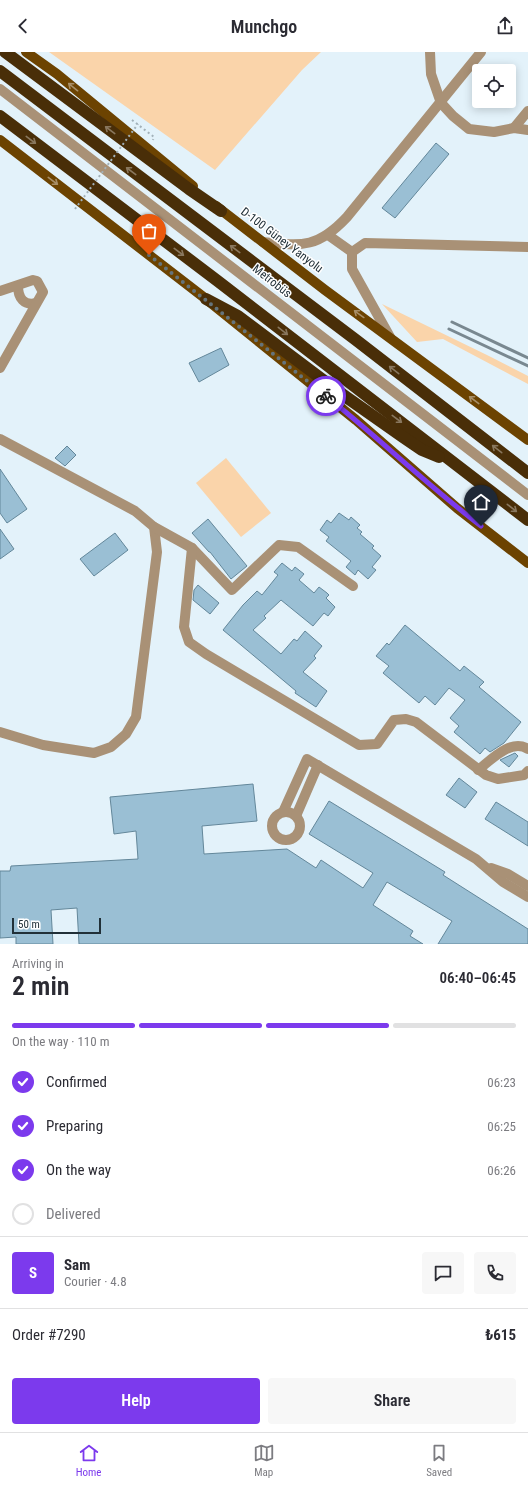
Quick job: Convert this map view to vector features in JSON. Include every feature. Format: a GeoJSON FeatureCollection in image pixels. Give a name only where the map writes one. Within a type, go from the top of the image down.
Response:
{"type":"FeatureCollection","features":[{"type":"Feature","properties":{"kind":"highway"},"geometry":{"type":"LineString","coordinates":[[5,52],[189,189],[221,211]]}},
{"type":"Feature","properties":{"kind":"highway"},"geometry":{"type":"LineString","coordinates":[[0,71],[121,164],[356,340],[528,473]]}},
{"type":"Feature","properties":{"kind":"highway"},"geometry":{"type":"LineString","coordinates":[[0,116],[459,466],[527,520]]}},
{"type":"Feature","properties":{"kind":"highway"},"geometry":{"type":"LineString","coordinates":[[206,299],[238,316],[326,383],[422,450],[459,466]]}},
{"type":"Feature","properties":{"kind":"main road","name":"D-100 Güney Yanyolu"},"geometry":{"type":"LineString","coordinates":[[26,52],[57,74],[148,148],[221,211],[528,440]]}},
{"type":"Feature","properties":{"kind":"main road"},"geometry":{"type":"LineString","coordinates":[[0,140],[206,299],[356,420],[457,508],[528,563]]}},
{"type":"Feature","properties":{"kind":"street"},"geometry":{"type":"LineString","coordinates":[[430,52],[431,74],[441,103],[453,116],[469,129],[494,132],[514,128],[528,130]]}},
{"type":"Feature","properties":{"kind":"street"},"geometry":{"type":"LineString","coordinates":[[263,242],[298,244],[314,242],[328,235],[347,217],[481,52]]}},
{"type":"Feature","properties":{"kind":"street","name":"Metrobüs"},"geometry":{"type":"LineString","coordinates":[[0,88],[528,495]]}},
{"type":"Feature","properties":{"kind":"street"},"geometry":{"type":"LineString","coordinates":[[514,128],[528,112]]}},
{"type":"Feature","properties":{"kind":"street"},"geometry":{"type":"LineString","coordinates":[[328,235],[352,252]]}},
{"type":"Feature","properties":{"kind":"street"},"geometry":{"type":"LineString","coordinates":[[352,252],[365,243],[528,247]]}},
{"type":"Feature","properties":{"kind":"street"},"geometry":{"type":"LineString","coordinates":[[352,252],[352,269],[390,336]]}},
{"type":"Feature","properties":{"kind":"street"},"geometry":{"type":"LineString","coordinates":[[0,291],[18,286],[31,280],[37,281],[43,292],[0,368]]}},
{"type":"Feature","properties":{"kind":"street"},"geometry":{"type":"LineString","coordinates":[[18,286],[20,297],[30,304],[36,304]]}},
{"type":"Feature","properties":{"kind":"street"},"geometry":{"type":"LineString","coordinates":[[0,439],[135,511],[154,527],[192,548],[232,590],[280,545],[298,547],[353,586]]}},
{"type":"Feature","properties":{"kind":"street"},"geometry":{"type":"LineString","coordinates":[[0,732],[43,745],[94,753],[111,747],[126,734],[136,717],[157,552],[154,527]]}},
{"type":"Feature","properties":{"kind":"street"},"geometry":{"type":"LineString","coordinates":[[192,548],[184,626],[189,642],[206,654],[359,745],[377,744],[394,720],[406,718],[416,722],[478,770],[498,779],[524,775],[528,771]]}},
{"type":"Feature","properties":{"kind":"street"},"geometry":{"type":"LineString","coordinates":[[478,770],[514,745],[524,746],[528,749]]}},
{"type":"Feature","properties":{"kind":"street"},"geometry":{"type":"LineString","coordinates":[[283,812],[288,812],[296,816],[300,824],[298,833],[291,839],[282,840],[275,835],[272,826],[275,817],[283,812],[307,759],[476,859],[503,882],[528,897]]}},
{"type":"Feature","properties":{"kind":"street"},"geometry":{"type":"LineString","coordinates":[[296,816],[318,765]]}},
{"type":"Feature","properties":{"kind":"street"},"geometry":{"type":"LineString","coordinates":[[486,866],[508,874],[528,886]]}},
{"type":"Feature","properties":{"kind":"path"},"geometry":{"type":"LineString","coordinates":[[75,209],[138,124]]}},
{"type":"Feature","properties":{"kind":"shaded area"},"geometry":{"type":"Polygon","coordinates":[[[49,52],[321,52],[302,70],[215,170],[49,52]]]}},
{"type":"Feature","properties":{"kind":"shaded area"},"geometry":{"type":"Polygon","coordinates":[[[382,304],[528,376],[528,384],[443,339],[417,342],[382,304]]]}},
{"type":"Feature","properties":{"kind":"shaded area"},"geometry":{"type":"Polygon","coordinates":[[[226,458],[271,513],[241,537],[196,483],[226,458]]]}},
{"type":"Feature","properties":{"kind":"building"},"geometry":{"type":"Polygon","coordinates":[[[436,143],[449,154],[395,218],[382,208],[436,143]]]}},
{"type":"Feature","properties":{"kind":"building"},"geometry":{"type":"Polygon","coordinates":[[[221,348],[229,365],[199,382],[189,363],[221,348]]]}},
{"type":"Feature","properties":{"kind":"building"},"geometry":{"type":"Polygon","coordinates":[[[67,446],[76,455],[65,466],[55,458],[67,446]]]}},
{"type":"Feature","properties":{"kind":"building"},"geometry":{"type":"Polygon","coordinates":[[[0,469],[27,509],[7,523],[0,513],[0,469]]]}},
{"type":"Feature","properties":{"kind":"building"},"geometry":{"type":"Polygon","coordinates":[[[339,513],[349,520],[351,517],[360,525],[357,528],[362,532],[360,534],[374,546],[372,548],[381,556],[372,567],[376,570],[368,579],[358,570],[355,575],[346,567],[351,561],[326,541],[329,537],[320,530],[327,520],[331,523],[339,513]]]}},
{"type":"Feature","properties":{"kind":"building"},"geometry":{"type":"Polygon","coordinates":[[[208,519],[247,566],[231,579],[210,552],[192,533],[208,519]]]}},
{"type":"Feature","properties":{"kind":"building"},"geometry":{"type":"Polygon","coordinates":[[[0,529],[14,549],[0,559],[0,529]]]}},
{"type":"Feature","properties":{"kind":"building"},"geometry":{"type":"Polygon","coordinates":[[[115,533],[128,550],[94,576],[80,559],[115,533]]]}},
{"type":"Feature","properties":{"kind":"building"},"geometry":{"type":"Polygon","coordinates":[[[282,563],[292,571],[295,567],[304,574],[299,580],[314,593],[319,587],[327,593],[329,595],[326,598],[335,607],[328,616],[324,613],[313,626],[281,600],[264,616],[266,618],[253,630],[281,654],[294,639],[297,641],[305,631],[322,646],[314,656],[316,658],[303,672],[327,691],[316,707],[295,693],[296,691],[223,630],[243,605],[257,591],[262,595],[278,575],[274,572],[282,563]]]}},
{"type":"Feature","properties":{"kind":"building"},"geometry":{"type":"Polygon","coordinates":[[[198,585],[219,603],[210,614],[193,600],[194,590],[198,585]]]}},
{"type":"Feature","properties":{"kind":"building"},"geometry":{"type":"Polygon","coordinates":[[[405,625],[460,671],[464,666],[484,682],[479,687],[521,722],[504,743],[490,752],[485,748],[480,754],[454,732],[459,726],[450,718],[465,700],[449,688],[435,705],[425,696],[419,703],[383,673],[389,666],[376,656],[387,643],[389,645],[405,625]]]}},
{"type":"Feature","properties":{"kind":"building"},"geometry":{"type":"Polygon","coordinates":[[[515,753],[518,756],[509,767],[500,760],[515,753]]]}},
{"type":"Feature","properties":{"kind":"building"},"geometry":{"type":"Polygon","coordinates":[[[459,778],[477,792],[465,808],[446,795],[459,778]]]}},
{"type":"Feature","properties":{"kind":"building"},"geometry":{"type":"Polygon","coordinates":[[[253,784],[257,821],[202,826],[204,854],[287,849],[316,868],[321,860],[363,888],[373,873],[309,834],[329,801],[445,872],[443,875],[528,929],[528,944],[438,944],[452,921],[387,882],[373,905],[413,931],[410,936],[423,944],[79,944],[77,908],[51,910],[53,944],[16,944],[16,937],[0,938],[0,871],[10,871],[11,866],[138,859],[136,831],[114,834],[110,797],[253,784]]]}},
{"type":"Feature","properties":{"kind":"building"},"geometry":{"type":"Polygon","coordinates":[[[496,802],[528,822],[528,846],[485,819],[496,802]]]}},
{"type":"Feature","properties":{"kind":"railway"},"geometry":{"type":"LineString","coordinates":[[452,322],[528,358]]}},
{"type":"Feature","properties":{"kind":"railway"},"geometry":{"type":"LineString","coordinates":[[449,329],[528,366]]}},
{"type":"Feature","properties":{"kind":"way so far"},"geometry":{"type":"LineString","coordinates":[[149,255],[326,396]]}},
{"type":"Feature","properties":{"kind":"route"},"geometry":{"type":"LineString","coordinates":[[326,396],[356,420],[457,508],[481,526]]}}]}
